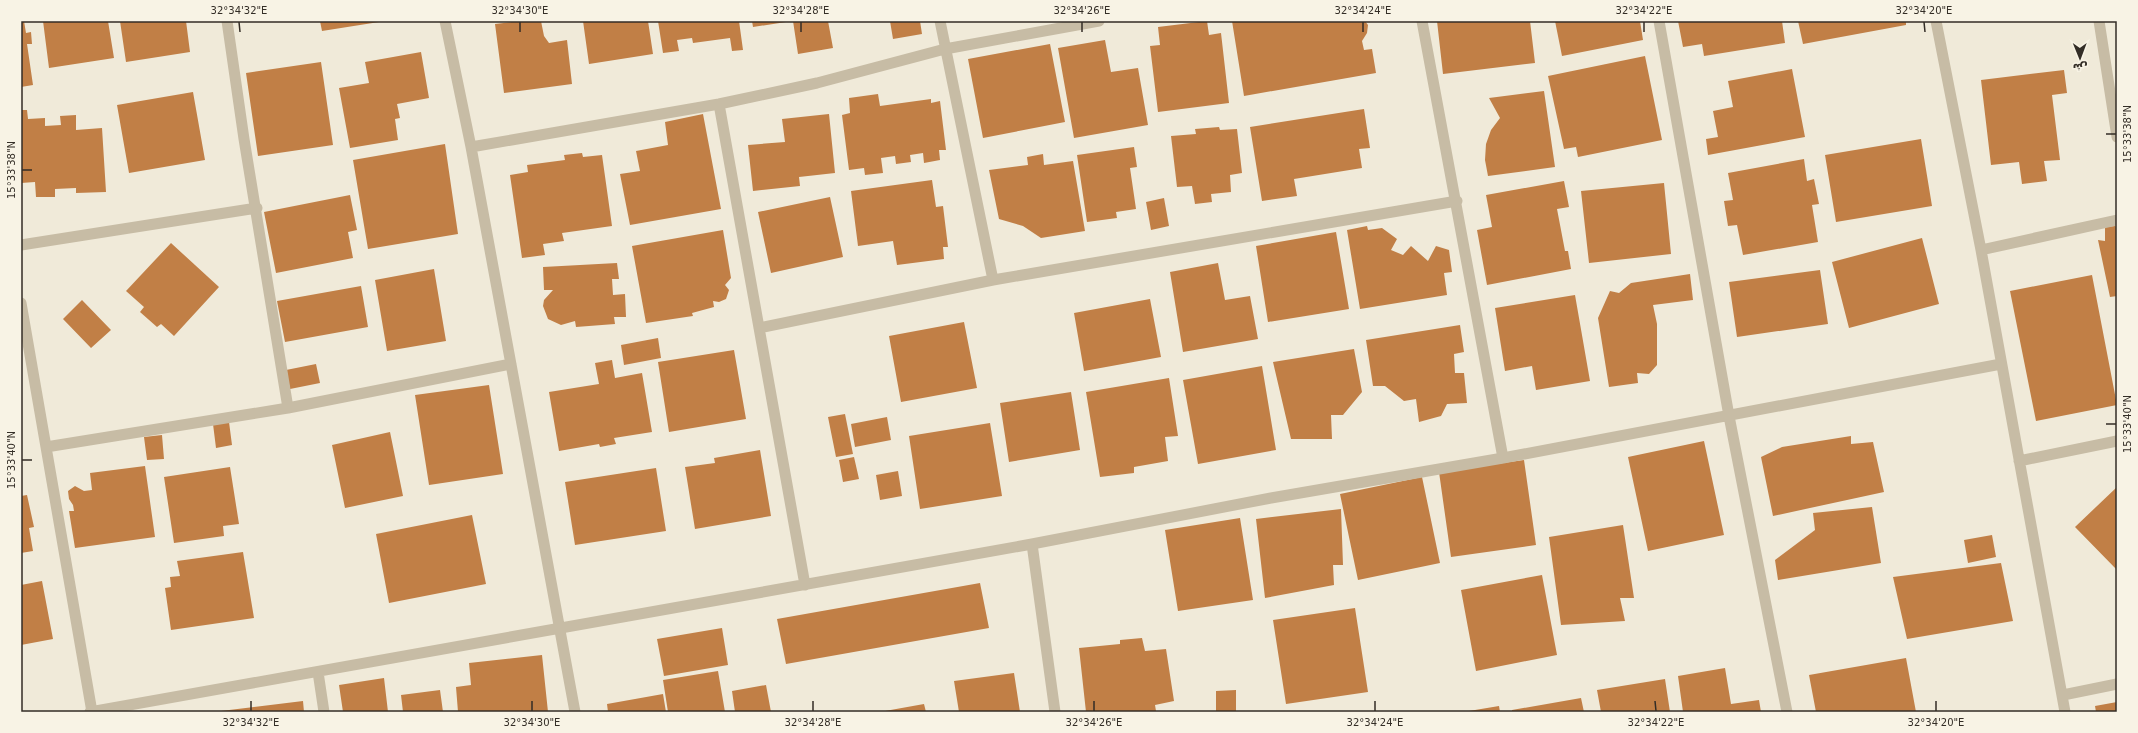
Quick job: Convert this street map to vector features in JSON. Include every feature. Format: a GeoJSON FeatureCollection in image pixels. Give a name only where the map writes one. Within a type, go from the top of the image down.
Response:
{"type":"FeatureCollection","features":[{"type":"Feature","properties":{"kind":"street"},"geometry":{"type":"LineString","coordinates":[[227,21],[288,408]]}},
{"type":"Feature","properties":{"kind":"street"},"geometry":{"type":"LineString","coordinates":[[445,21],[471,147],[574,712]]}},
{"type":"Feature","properties":{"kind":"street"},"geometry":{"type":"LineString","coordinates":[[940,21],[993,280]]}},
{"type":"Feature","properties":{"kind":"street"},"geometry":{"type":"LineString","coordinates":[[471,147],[719,104],[817,83],[945,49],[1099,21]]}},
{"type":"Feature","properties":{"kind":"street"},"geometry":{"type":"LineString","coordinates":[[1422,21],[1503,458]]}},
{"type":"Feature","properties":{"kind":"street"},"geometry":{"type":"LineString","coordinates":[[1659,21],[1729,416],[1787,712]]}},
{"type":"Feature","properties":{"kind":"street"},"geometry":{"type":"LineString","coordinates":[[1936,21],[1980,250],[2065,712]]}},
{"type":"Feature","properties":{"kind":"street"},"geometry":{"type":"LineString","coordinates":[[2099,21],[2117,137]]}},
{"type":"Feature","properties":{"kind":"street"},"geometry":{"type":"LineString","coordinates":[[719,104],[805,585]]}},
{"type":"Feature","properties":{"kind":"street"},"geometry":{"type":"LineString","coordinates":[[759,328],[993,280],[1456,201]]}},
{"type":"Feature","properties":{"kind":"street"},"geometry":{"type":"LineString","coordinates":[[21,245],[257,208]]}},
{"type":"Feature","properties":{"kind":"street"},"geometry":{"type":"LineString","coordinates":[[1980,250],[2117,220]]}},
{"type":"Feature","properties":{"kind":"street"},"geometry":{"type":"LineString","coordinates":[[21,303],[91,712],[1032,544],[1271,498],[1503,458],[2001,364]]}},
{"type":"Feature","properties":{"kind":"street"},"geometry":{"type":"LineString","coordinates":[[46,447],[288,408],[511,364]]}},
{"type":"Feature","properties":{"kind":"street"},"geometry":{"type":"LineString","coordinates":[[2019,461],[2117,441]]}},
{"type":"Feature","properties":{"kind":"street"},"geometry":{"type":"LineString","coordinates":[[1032,544],[1055,712]]}},
{"type":"Feature","properties":{"kind":"street"},"geometry":{"type":"LineString","coordinates":[[318,672],[324,712]]}},
{"type":"Feature","properties":{"kind":"street"},"geometry":{"type":"LineString","coordinates":[[2063,695],[2117,684]]}},
{"type":"Feature","properties":{"kind":"building"},"geometry":{"type":"Polygon","coordinates":[[[21,21],[24,21],[26,33],[31,32],[32,44],[27,44],[33,85],[21,87],[21,21]]]}},
{"type":"Feature","properties":{"kind":"building"},"geometry":{"type":"Polygon","coordinates":[[[43,21],[108,21],[114,58],[49,68],[43,21]]]}},
{"type":"Feature","properties":{"kind":"building"},"geometry":{"type":"Polygon","coordinates":[[[120,21],[186,21],[190,52],[126,62],[120,21]]]}},
{"type":"Feature","properties":{"kind":"building"},"geometry":{"type":"Polygon","coordinates":[[[320,21],[378,21],[379,22],[322,31],[320,21]]]}},
{"type":"Feature","properties":{"kind":"building"},"geometry":{"type":"Polygon","coordinates":[[[519,21],[541,21],[544,36],[549,43],[567,40],[572,84],[504,93],[495,24],[519,21]]]}},
{"type":"Feature","properties":{"kind":"building"},"geometry":{"type":"Polygon","coordinates":[[[583,21],[648,21],[653,54],[589,64],[583,21]]]}},
{"type":"Feature","properties":{"kind":"building"},"geometry":{"type":"Polygon","coordinates":[[[658,21],[739,21],[743,50],[732,51],[730,38],[693,43],[692,38],[677,40],[679,51],[663,53],[658,21]]]}},
{"type":"Feature","properties":{"kind":"building"},"geometry":{"type":"Polygon","coordinates":[[[752,21],[786,21],[786,22],[753,27],[752,21]]]}},
{"type":"Feature","properties":{"kind":"building"},"geometry":{"type":"Polygon","coordinates":[[[793,21],[828,21],[833,48],[798,54],[793,21]]]}},
{"type":"Feature","properties":{"kind":"building"},"geometry":{"type":"Polygon","coordinates":[[[890,21],[920,21],[922,34],[893,39],[890,21]]]}},
{"type":"Feature","properties":{"kind":"building"},"geometry":{"type":"Polygon","coordinates":[[[1207,21],[1209,35],[1221,33],[1229,103],[1158,112],[1150,46],[1160,45],[1158,27],[1207,21]]]}},
{"type":"Feature","properties":{"kind":"building"},"geometry":{"type":"Polygon","coordinates":[[[1232,21],[1365,21],[1368,25],[1367,33],[1362,41],[1364,50],[1372,49],[1376,73],[1244,96],[1232,21]]]}},
{"type":"Feature","properties":{"kind":"building"},"geometry":{"type":"Polygon","coordinates":[[[1437,21],[1530,21],[1535,63],[1443,74],[1437,21]]]}},
{"type":"Feature","properties":{"kind":"building"},"geometry":{"type":"Polygon","coordinates":[[[1555,21],[1640,21],[1643,40],[1562,56],[1555,21]]]}},
{"type":"Feature","properties":{"kind":"building"},"geometry":{"type":"Polygon","coordinates":[[[1678,21],[1782,21],[1785,43],[1704,56],[1702,44],[1683,47],[1678,21]]]}},
{"type":"Feature","properties":{"kind":"building"},"geometry":{"type":"Polygon","coordinates":[[[1798,21],[1906,21],[1906,25],[1803,44],[1798,21]]]}},
{"type":"Feature","properties":{"kind":"building"},"geometry":{"type":"Polygon","coordinates":[[[1105,40],[1111,72],[1138,68],[1148,125],[1074,138],[1058,48],[1105,40]]]}},
{"type":"Feature","properties":{"kind":"building"},"geometry":{"type":"Polygon","coordinates":[[[1050,44],[1065,122],[983,138],[968,59],[1050,44]]]}},
{"type":"Feature","properties":{"kind":"building"},"geometry":{"type":"Polygon","coordinates":[[[421,52],[429,98],[397,104],[400,118],[395,119],[398,140],[350,148],[339,88],[369,83],[365,62],[421,52]]]}},
{"type":"Feature","properties":{"kind":"building"},"geometry":{"type":"Polygon","coordinates":[[[1645,56],[1662,140],[1578,157],[1576,147],[1564,149],[1548,76],[1645,56]]]}},
{"type":"Feature","properties":{"kind":"building"},"geometry":{"type":"Polygon","coordinates":[[[321,62],[333,145],[258,156],[246,73],[321,62]]]}},
{"type":"Feature","properties":{"kind":"building"},"geometry":{"type":"Polygon","coordinates":[[[1792,69],[1805,137],[1708,155],[1706,139],[1718,137],[1713,111],[1733,107],[1728,81],[1792,69]]]}},
{"type":"Feature","properties":{"kind":"building"},"geometry":{"type":"Polygon","coordinates":[[[2064,70],[2067,93],[2052,95],[2060,160],[2044,161],[2047,181],[2022,184],[2019,162],[1991,165],[1981,80],[2064,70]]]}},
{"type":"Feature","properties":{"kind":"building"},"geometry":{"type":"Polygon","coordinates":[[[1544,91],[1555,167],[1488,176],[1485,160],[1486,144],[1491,130],[1500,118],[1489,98],[1544,91]]]}},
{"type":"Feature","properties":{"kind":"building"},"geometry":{"type":"Polygon","coordinates":[[[193,92],[205,160],[129,173],[117,105],[193,92]]]}},
{"type":"Feature","properties":{"kind":"building"},"geometry":{"type":"Polygon","coordinates":[[[878,94],[880,106],[931,99],[931,103],[940,101],[946,150],[939,150],[940,160],[924,163],[923,153],[910,155],[911,162],[896,164],[895,156],[881,158],[883,173],[865,175],[864,168],[849,170],[842,115],[850,113],[849,98],[878,94]]]}},
{"type":"Feature","properties":{"kind":"building"},"geometry":{"type":"Polygon","coordinates":[[[1364,109],[1370,148],[1359,149],[1362,168],[1294,179],[1297,196],[1262,201],[1250,127],[1364,109]]]}},
{"type":"Feature","properties":{"kind":"building"},"geometry":{"type":"Polygon","coordinates":[[[21,110],[27,110],[28,119],[45,118],[45,126],[61,125],[60,116],[76,115],[76,130],[102,128],[106,192],[76,193],[76,188],[55,189],[55,197],[36,197],[35,182],[21,183],[21,110]]]}},
{"type":"Feature","properties":{"kind":"building"},"geometry":{"type":"Polygon","coordinates":[[[703,114],[721,209],[630,225],[620,174],[640,171],[636,151],[668,145],[665,122],[703,114]]]}},
{"type":"Feature","properties":{"kind":"building"},"geometry":{"type":"Polygon","coordinates":[[[829,114],[835,173],[799,177],[800,186],[753,191],[748,145],[785,142],[782,119],[829,114]]]}},
{"type":"Feature","properties":{"kind":"building"},"geometry":{"type":"Polygon","coordinates":[[[1219,127],[1220,130],[1237,129],[1242,173],[1230,175],[1231,192],[1211,194],[1212,202],[1195,204],[1192,186],[1177,187],[1171,136],[1196,134],[1195,129],[1219,127]]]}},
{"type":"Feature","properties":{"kind":"building"},"geometry":{"type":"Polygon","coordinates":[[[1921,139],[1932,206],[1836,222],[1825,155],[1921,139]]]}},
{"type":"Feature","properties":{"kind":"building"},"geometry":{"type":"Polygon","coordinates":[[[445,144],[458,234],[368,249],[353,160],[445,144]]]}},
{"type":"Feature","properties":{"kind":"building"},"geometry":{"type":"Polygon","coordinates":[[[1134,147],[1137,167],[1130,168],[1136,209],[1116,212],[1117,218],[1087,222],[1077,155],[1134,147]]]}},
{"type":"Feature","properties":{"kind":"building"},"geometry":{"type":"Polygon","coordinates":[[[582,153],[583,157],[602,155],[612,226],[562,233],[564,241],[543,244],[545,255],[522,258],[510,175],[528,172],[527,165],[565,160],[564,155],[582,153]]]}},
{"type":"Feature","properties":{"kind":"building"},"geometry":{"type":"Polygon","coordinates":[[[1043,154],[1044,165],[1073,161],[1085,231],[1041,238],[1023,226],[999,219],[989,170],[1028,165],[1027,157],[1043,154]]]}},
{"type":"Feature","properties":{"kind":"building"},"geometry":{"type":"Polygon","coordinates":[[[1804,159],[1807,181],[1814,179],[1819,204],[1812,205],[1818,242],[1743,255],[1737,225],[1728,226],[1724,201],[1733,200],[1728,173],[1804,159]]]}},
{"type":"Feature","properties":{"kind":"building"},"geometry":{"type":"Polygon","coordinates":[[[932,180],[936,207],[943,206],[948,247],[943,247],[944,259],[897,265],[893,241],[858,246],[851,191],[932,180]]]}},
{"type":"Feature","properties":{"kind":"building"},"geometry":{"type":"Polygon","coordinates":[[[1564,181],[1569,207],[1557,209],[1565,251],[1568,251],[1571,269],[1487,285],[1477,230],[1492,227],[1486,195],[1564,181]]]}},
{"type":"Feature","properties":{"kind":"building"},"geometry":{"type":"Polygon","coordinates":[[[1664,183],[1671,254],[1589,263],[1581,191],[1664,183]]]}},
{"type":"Feature","properties":{"kind":"building"},"geometry":{"type":"Polygon","coordinates":[[[350,195],[357,230],[348,232],[353,258],[276,273],[264,212],[350,195]]]}},
{"type":"Feature","properties":{"kind":"building"},"geometry":{"type":"Polygon","coordinates":[[[830,197],[843,257],[771,273],[758,212],[830,197]]]}},
{"type":"Feature","properties":{"kind":"building"},"geometry":{"type":"Polygon","coordinates":[[[1164,198],[1169,226],[1151,230],[1146,202],[1164,198]]]}},
{"type":"Feature","properties":{"kind":"building"},"geometry":{"type":"Polygon","coordinates":[[[1367,226],[1368,230],[1382,228],[1397,239],[1391,250],[1403,255],[1411,246],[1428,261],[1436,246],[1449,250],[1452,272],[1444,273],[1447,295],[1360,309],[1347,230],[1367,226]]]}},
{"type":"Feature","properties":{"kind":"building"},"geometry":{"type":"Polygon","coordinates":[[[2105,227],[2117,227],[2117,296],[2110,297],[2098,240],[2105,241],[2105,227]]]}},
{"type":"Feature","properties":{"kind":"building"},"geometry":{"type":"Polygon","coordinates":[[[723,230],[731,278],[725,285],[729,290],[726,299],[719,302],[713,301],[714,307],[692,313],[693,316],[646,323],[632,246],[723,230]]]}},
{"type":"Feature","properties":{"kind":"building"},"geometry":{"type":"Polygon","coordinates":[[[1336,232],[1349,309],[1268,322],[1256,246],[1336,232]]]}},
{"type":"Feature","properties":{"kind":"building"},"geometry":{"type":"Polygon","coordinates":[[[1922,238],[1939,304],[1849,328],[1832,262],[1922,238]]]}},
{"type":"Feature","properties":{"kind":"building"},"geometry":{"type":"Polygon","coordinates":[[[171,243],[219,287],[174,336],[161,324],[157,327],[140,312],[144,307],[126,291],[171,243]]]}},
{"type":"Feature","properties":{"kind":"building"},"geometry":{"type":"Polygon","coordinates":[[[617,263],[619,279],[612,279],[613,295],[625,294],[626,317],[614,317],[615,324],[576,327],[575,321],[561,325],[548,319],[543,306],[544,300],[553,290],[544,290],[543,267],[617,263]]]}},
{"type":"Feature","properties":{"kind":"building"},"geometry":{"type":"Polygon","coordinates":[[[1218,263],[1225,300],[1250,296],[1258,339],[1183,352],[1170,272],[1218,263]]]}},
{"type":"Feature","properties":{"kind":"building"},"geometry":{"type":"Polygon","coordinates":[[[434,269],[446,341],[387,351],[375,280],[434,269]]]}},
{"type":"Feature","properties":{"kind":"building"},"geometry":{"type":"Polygon","coordinates":[[[1820,270],[1828,324],[1737,337],[1729,282],[1820,270]]]}},
{"type":"Feature","properties":{"kind":"building"},"geometry":{"type":"Polygon","coordinates":[[[1690,274],[1693,300],[1653,305],[1657,324],[1657,365],[1649,374],[1637,373],[1638,383],[1609,387],[1598,318],[1610,291],[1619,293],[1631,283],[1690,274]]]}},
{"type":"Feature","properties":{"kind":"building"},"geometry":{"type":"Polygon","coordinates":[[[2092,275],[2117,405],[2036,421],[2010,291],[2092,275]]]}},
{"type":"Feature","properties":{"kind":"building"},"geometry":{"type":"Polygon","coordinates":[[[361,286],[368,327],[285,342],[277,301],[361,286]]]}},
{"type":"Feature","properties":{"kind":"building"},"geometry":{"type":"Polygon","coordinates":[[[1575,295],[1590,381],[1536,390],[1532,366],[1505,371],[1495,308],[1575,295]]]}},
{"type":"Feature","properties":{"kind":"building"},"geometry":{"type":"Polygon","coordinates":[[[1150,299],[1161,357],[1084,371],[1074,313],[1150,299]]]}},
{"type":"Feature","properties":{"kind":"building"},"geometry":{"type":"Polygon","coordinates":[[[82,300],[111,330],[91,348],[63,319],[82,300]]]}},
{"type":"Feature","properties":{"kind":"building"},"geometry":{"type":"Polygon","coordinates":[[[964,322],[977,388],[901,402],[889,336],[964,322]]]}},
{"type":"Feature","properties":{"kind":"building"},"geometry":{"type":"Polygon","coordinates":[[[1460,325],[1464,352],[1454,354],[1455,373],[1464,373],[1467,403],[1447,404],[1441,416],[1419,422],[1416,399],[1404,401],[1385,386],[1373,386],[1366,340],[1460,325]]]}},
{"type":"Feature","properties":{"kind":"building"},"geometry":{"type":"Polygon","coordinates":[[[658,338],[661,358],[624,365],[621,345],[658,338]]]}},
{"type":"Feature","properties":{"kind":"building"},"geometry":{"type":"Polygon","coordinates":[[[1354,349],[1362,392],[1343,415],[1331,415],[1332,439],[1291,439],[1273,362],[1354,349]]]}},
{"type":"Feature","properties":{"kind":"building"},"geometry":{"type":"Polygon","coordinates":[[[734,350],[746,419],[669,432],[658,362],[734,350]]]}},
{"type":"Feature","properties":{"kind":"building"},"geometry":{"type":"Polygon","coordinates":[[[612,360],[615,378],[642,373],[652,432],[614,438],[616,444],[600,447],[599,444],[559,451],[549,392],[599,384],[595,363],[612,360]]]}},
{"type":"Feature","properties":{"kind":"building"},"geometry":{"type":"Polygon","coordinates":[[[316,364],[320,383],[290,389],[286,370],[316,364]]]}},
{"type":"Feature","properties":{"kind":"building"},"geometry":{"type":"Polygon","coordinates":[[[1262,366],[1276,450],[1198,464],[1183,380],[1262,366]]]}},
{"type":"Feature","properties":{"kind":"building"},"geometry":{"type":"Polygon","coordinates":[[[1169,378],[1178,436],[1165,437],[1168,461],[1134,467],[1134,473],[1100,477],[1086,392],[1169,378]]]}},
{"type":"Feature","properties":{"kind":"building"},"geometry":{"type":"Polygon","coordinates":[[[489,385],[503,474],[429,485],[415,395],[489,385]]]}},
{"type":"Feature","properties":{"kind":"building"},"geometry":{"type":"Polygon","coordinates":[[[1071,392],[1080,450],[1009,462],[1000,403],[1071,392]]]}},
{"type":"Feature","properties":{"kind":"building"},"geometry":{"type":"Polygon","coordinates":[[[845,414],[853,454],[836,457],[828,417],[845,414]]]}},
{"type":"Feature","properties":{"kind":"building"},"geometry":{"type":"Polygon","coordinates":[[[887,417],[891,440],[855,447],[851,424],[887,417]]]}},
{"type":"Feature","properties":{"kind":"building"},"geometry":{"type":"Polygon","coordinates":[[[229,422],[232,445],[216,448],[213,424],[229,422]]]}},
{"type":"Feature","properties":{"kind":"building"},"geometry":{"type":"Polygon","coordinates":[[[990,423],[1002,496],[920,509],[909,436],[990,423]]]}},
{"type":"Feature","properties":{"kind":"building"},"geometry":{"type":"Polygon","coordinates":[[[390,432],[403,496],[345,508],[332,445],[390,432]]]}},
{"type":"Feature","properties":{"kind":"building"},"geometry":{"type":"Polygon","coordinates":[[[162,435],[164,459],[147,460],[144,437],[162,435]]]}},
{"type":"Feature","properties":{"kind":"building"},"geometry":{"type":"Polygon","coordinates":[[[1851,436],[1851,444],[1873,442],[1884,492],[1773,516],[1761,457],[1782,447],[1851,436]]]}},
{"type":"Feature","properties":{"kind":"building"},"geometry":{"type":"Polygon","coordinates":[[[1704,441],[1724,535],[1648,551],[1628,457],[1704,441]]]}},
{"type":"Feature","properties":{"kind":"building"},"geometry":{"type":"Polygon","coordinates":[[[760,450],[771,516],[695,529],[685,467],[715,463],[714,458],[760,450]]]}},
{"type":"Feature","properties":{"kind":"building"},"geometry":{"type":"Polygon","coordinates":[[[854,457],[859,479],[843,482],[839,460],[854,457]]]}},
{"type":"Feature","properties":{"kind":"building"},"geometry":{"type":"Polygon","coordinates":[[[1524,460],[1536,545],[1451,557],[1439,472],[1524,460]]]}},
{"type":"Feature","properties":{"kind":"building"},"geometry":{"type":"Polygon","coordinates":[[[145,466],[155,537],[75,548],[69,511],[74,511],[73,505],[69,499],[68,491],[75,486],[84,491],[92,490],[90,473],[145,466]]]}},
{"type":"Feature","properties":{"kind":"building"},"geometry":{"type":"Polygon","coordinates":[[[230,467],[239,524],[223,526],[224,536],[174,543],[164,477],[230,467]]]}},
{"type":"Feature","properties":{"kind":"building"},"geometry":{"type":"Polygon","coordinates":[[[656,468],[666,531],[575,545],[565,482],[656,468]]]}},
{"type":"Feature","properties":{"kind":"building"},"geometry":{"type":"Polygon","coordinates":[[[898,471],[902,496],[880,500],[876,475],[898,471]]]}},
{"type":"Feature","properties":{"kind":"building"},"geometry":{"type":"Polygon","coordinates":[[[1422,477],[1440,563],[1358,580],[1340,494],[1422,477]]]}},
{"type":"Feature","properties":{"kind":"building"},"geometry":{"type":"Polygon","coordinates":[[[2117,487],[2117,570],[2075,527],[2117,487]]]}},
{"type":"Feature","properties":{"kind":"building"},"geometry":{"type":"Polygon","coordinates":[[[27,495],[34,527],[29,528],[33,551],[21,553],[21,496],[27,495]]]}},
{"type":"Feature","properties":{"kind":"building"},"geometry":{"type":"Polygon","coordinates":[[[1872,507],[1881,563],[1778,580],[1775,560],[1815,530],[1813,513],[1872,507]]]}},
{"type":"Feature","properties":{"kind":"building"},"geometry":{"type":"Polygon","coordinates":[[[1341,509],[1343,565],[1333,565],[1334,585],[1265,598],[1256,519],[1341,509]]]}},
{"type":"Feature","properties":{"kind":"building"},"geometry":{"type":"Polygon","coordinates":[[[472,515],[486,584],[389,603],[376,534],[472,515]]]}},
{"type":"Feature","properties":{"kind":"building"},"geometry":{"type":"Polygon","coordinates":[[[1240,518],[1253,600],[1178,611],[1165,530],[1240,518]]]}},
{"type":"Feature","properties":{"kind":"building"},"geometry":{"type":"Polygon","coordinates":[[[1623,525],[1634,598],[1620,598],[1625,621],[1561,625],[1549,537],[1623,525]]]}},
{"type":"Feature","properties":{"kind":"building"},"geometry":{"type":"Polygon","coordinates":[[[1992,535],[1996,557],[1968,563],[1964,540],[1992,535]]]}},
{"type":"Feature","properties":{"kind":"building"},"geometry":{"type":"Polygon","coordinates":[[[243,552],[254,618],[171,630],[165,588],[171,587],[170,577],[180,576],[177,561],[243,552]]]}},
{"type":"Feature","properties":{"kind":"building"},"geometry":{"type":"Polygon","coordinates":[[[2001,563],[2013,621],[1907,639],[1893,577],[2001,563]]]}},
{"type":"Feature","properties":{"kind":"building"},"geometry":{"type":"Polygon","coordinates":[[[1542,575],[1557,655],[1476,671],[1461,590],[1542,575]]]}},
{"type":"Feature","properties":{"kind":"building"},"geometry":{"type":"Polygon","coordinates":[[[42,581],[53,639],[21,645],[21,585],[42,581]]]}},
{"type":"Feature","properties":{"kind":"building"},"geometry":{"type":"Polygon","coordinates":[[[980,583],[989,628],[786,664],[777,619],[980,583]]]}},
{"type":"Feature","properties":{"kind":"building"},"geometry":{"type":"Polygon","coordinates":[[[1355,608],[1368,692],[1286,704],[1273,620],[1355,608]]]}},
{"type":"Feature","properties":{"kind":"building"},"geometry":{"type":"Polygon","coordinates":[[[722,628],[728,665],[664,676],[657,639],[722,628]]]}},
{"type":"Feature","properties":{"kind":"building"},"geometry":{"type":"Polygon","coordinates":[[[1142,638],[1145,651],[1166,649],[1174,701],[1155,705],[1156,711],[1150,712],[1086,712],[1079,648],[1120,644],[1120,640],[1142,638]]]}},
{"type":"Feature","properties":{"kind":"building"},"geometry":{"type":"Polygon","coordinates":[[[542,655],[548,712],[458,712],[456,687],[471,685],[469,663],[542,655]]]}},
{"type":"Feature","properties":{"kind":"building"},"geometry":{"type":"Polygon","coordinates":[[[1906,658],[1916,712],[1816,712],[1809,675],[1906,658]]]}},
{"type":"Feature","properties":{"kind":"building"},"geometry":{"type":"Polygon","coordinates":[[[1725,668],[1731,704],[1759,700],[1761,712],[1683,712],[1678,676],[1725,668]]]}},
{"type":"Feature","properties":{"kind":"building"},"geometry":{"type":"Polygon","coordinates":[[[718,671],[725,712],[668,712],[663,680],[718,671]]]}},
{"type":"Feature","properties":{"kind":"building"},"geometry":{"type":"Polygon","coordinates":[[[1014,673],[1020,712],[959,712],[954,681],[1014,673]]]}},
{"type":"Feature","properties":{"kind":"building"},"geometry":{"type":"Polygon","coordinates":[[[384,678],[388,712],[343,712],[339,685],[384,678]]]}},
{"type":"Feature","properties":{"kind":"building"},"geometry":{"type":"Polygon","coordinates":[[[1665,679],[1670,712],[1601,712],[1597,690],[1665,679]]]}},
{"type":"Feature","properties":{"kind":"building"},"geometry":{"type":"Polygon","coordinates":[[[766,685],[771,712],[735,712],[732,691],[766,685]]]}},
{"type":"Feature","properties":{"kind":"building"},"geometry":{"type":"Polygon","coordinates":[[[440,690],[443,712],[403,712],[401,695],[440,690]]]}},
{"type":"Feature","properties":{"kind":"building"},"geometry":{"type":"Polygon","coordinates":[[[1236,690],[1236,712],[1216,712],[1216,691],[1236,690]]]}},
{"type":"Feature","properties":{"kind":"building"},"geometry":{"type":"Polygon","coordinates":[[[663,694],[666,712],[608,712],[607,704],[663,694]]]}},
{"type":"Feature","properties":{"kind":"building"},"geometry":{"type":"Polygon","coordinates":[[[1581,698],[1584,712],[1512,712],[1512,710],[1581,698]]]}},
{"type":"Feature","properties":{"kind":"building"},"geometry":{"type":"Polygon","coordinates":[[[303,701],[304,712],[221,712],[221,711],[303,701]]]}},
{"type":"Feature","properties":{"kind":"building"},"geometry":{"type":"Polygon","coordinates":[[[2117,702],[2117,712],[2096,712],[2095,706],[2117,702]]]}},
{"type":"Feature","properties":{"kind":"building"},"geometry":{"type":"Polygon","coordinates":[[[924,704],[926,712],[885,712],[885,711],[924,704]]]}},
{"type":"Feature","properties":{"kind":"building"},"geometry":{"type":"Polygon","coordinates":[[[1499,706],[1500,712],[1469,712],[1469,711],[1499,706]]]}}]}
